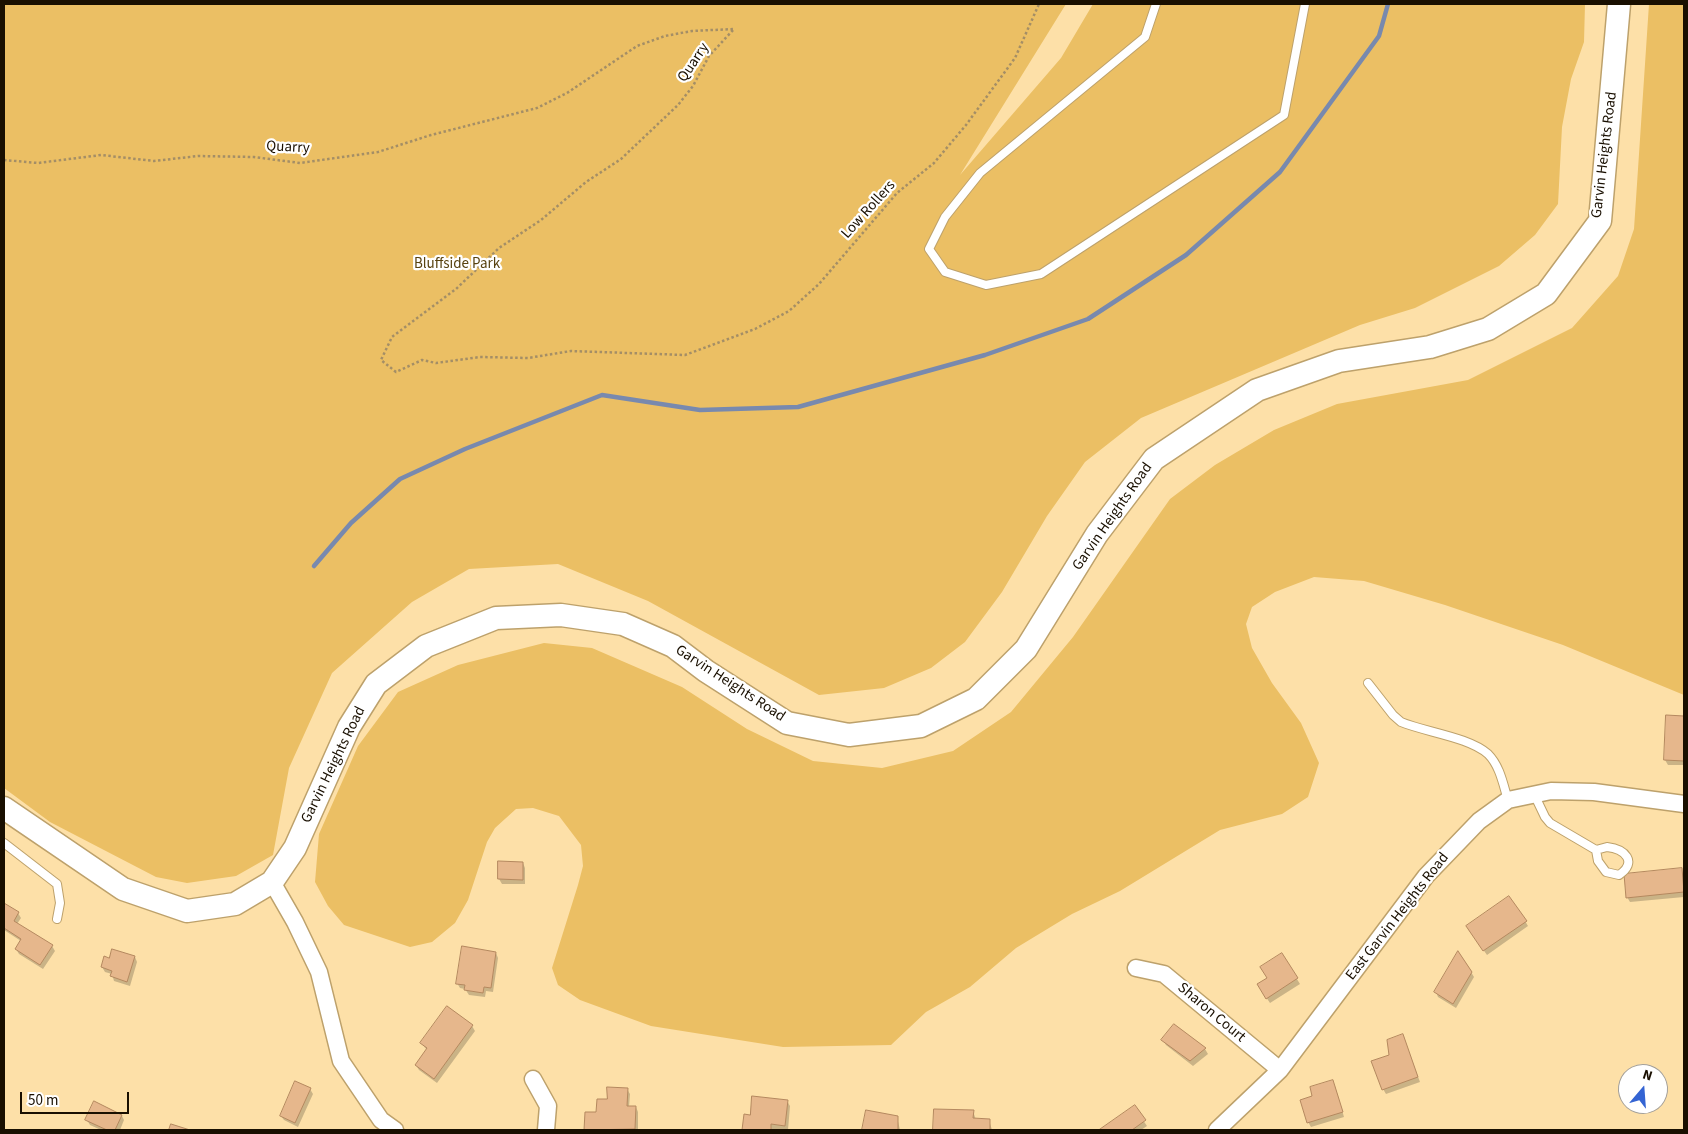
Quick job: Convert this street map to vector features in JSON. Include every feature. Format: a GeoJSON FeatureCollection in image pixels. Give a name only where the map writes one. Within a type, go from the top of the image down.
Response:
{"type":"FeatureCollection","features":[{"type":"Feature","properties":{"kind":"main road","name":"Garvin Heights Road"},"geometry":{"type":"LineString","coordinates":[[4,808],[123,889],[187,911],[234,904],[272,882],[295,848],[349,727],[376,684],[426,646],[496,618],[560,615],[623,624],[673,646],[706,671],[787,723],[849,735],[922,726],[976,699],[1026,649],[1097,534],[1154,459],[1257,390],[1339,361],[1430,348],[1488,329],[1546,294],[1600,221],[1619,4]]}},
{"type":"Feature","properties":{"kind":"street","name":"East Garvin Heights Road"},"geometry":{"type":"LineString","coordinates":[[1217,1130],[1280,1070],[1426,876],[1479,821],[1508,800],[1552,791],[1594,792],[1684,804]]}},
{"type":"Feature","properties":{"kind":"street"},"geometry":{"type":"LineString","coordinates":[[272,882],[295,922],[319,972],[341,1061],[381,1120],[395,1130]]}},
{"type":"Feature","properties":{"kind":"street","name":"Sharon Court"},"geometry":{"type":"LineString","coordinates":[[1136,968],[1164,974],[1280,1070]]}},
{"type":"Feature","properties":{"kind":"street"},"geometry":{"type":"LineString","coordinates":[[533,1079],[548,1106],[546,1130]]}},
{"type":"Feature","properties":{"kind":"lane"},"geometry":{"type":"LineString","coordinates":[[1156,4],[1145,37],[980,173],[945,217],[929,249],[944,272],[986,285],[1041,274],[1284,115],[1305,4]]}},
{"type":"Feature","properties":{"kind":"lane"},"geometry":{"type":"LineString","coordinates":[[1368,683],[1393,716],[1401,722],[1464,742],[1487,754],[1498,769],[1508,800]]}},
{"type":"Feature","properties":{"kind":"lane"},"geometry":{"type":"LineString","coordinates":[[1534,794],[1545,818],[1550,823],[1596,850],[1607,847],[1620,849],[1628,860],[1626,869],[1619,875],[1606,872],[1598,861],[1596,850]]}},
{"type":"Feature","properties":{"kind":"lane"},"geometry":{"type":"LineString","coordinates":[[4,843],[57,884],[60,903],[57,919]]}},
{"type":"Feature","properties":{"kind":"path","name":"Low Rollers"},"geometry":{"type":"LineString","coordinates":[[685,354],[755,330],[789,311],[819,284],[897,193],[934,164],[966,126],[1015,58],[1039,4]]}},
{"type":"Feature","properties":{"kind":"path","name":"Quarry"},"geometry":{"type":"LineString","coordinates":[[4,160],[38,163],[101,156],[154,161],[198,156],[254,157],[300,162],[378,152],[431,135],[537,108],[567,93],[637,46],[665,36],[692,31],[734,29],[709,56],[693,86],[678,105],[621,158],[586,182],[541,220],[499,248],[456,289],[392,338],[381,360],[396,372],[422,360],[436,362],[480,357],[528,358],[571,351],[685,354]]}},
{"type":"Feature","properties":{"kind":"green space","name":"Bluffside Park"},"geometry":{"type":"Polygon","coordinates":[[[4,4],[1066,4],[960,175],[1061,58],[1093,4],[1585,4],[1584,42],[1571,79],[1562,127],[1558,204],[1535,235],[1499,266],[1415,308],[1360,325],[1141,418],[1085,462],[1047,516],[1002,592],[965,642],[931,668],[884,688],[819,695],[648,601],[558,564],[469,569],[412,602],[332,673],[289,768],[273,855],[236,876],[187,883],[156,877],[50,822],[4,788],[4,4]]]}},
{"type":"Feature","properties":{"kind":"green space"},"geometry":{"type":"Polygon","coordinates":[[[1649,4],[1684,4],[1684,695],[1563,645],[1445,605],[1364,581],[1314,577],[1275,592],[1252,607],[1246,624],[1252,648],[1272,683],[1301,723],[1319,763],[1308,797],[1282,814],[1220,830],[1120,891],[1072,914],[1016,948],[970,987],[926,1012],[891,1045],[783,1047],[651,1026],[580,1000],[558,985],[552,968],[583,866],[581,845],[559,816],[533,808],[516,809],[495,828],[487,842],[468,900],[455,923],[432,942],[410,947],[344,925],[328,906],[315,882],[319,834],[358,746],[398,692],[458,665],[544,643],[592,648],[682,687],[747,729],[813,761],[882,768],[953,751],[1011,712],[1073,637],[1170,499],[1215,465],[1274,430],[1337,404],[1468,380],[1572,328],[1618,276],[1634,229],[1649,4]]]}},
{"type":"Feature","properties":{"kind":"building"},"geometry":{"type":"Polygon","coordinates":[[[1666,715],[1684,716],[1684,761],[1664,760],[1666,715]]]}},
{"type":"Feature","properties":{"kind":"building"},"geometry":{"type":"Polygon","coordinates":[[[498,861],[523,862],[523,880],[498,879],[498,861]]]}},
{"type":"Feature","properties":{"kind":"building"},"geometry":{"type":"Polygon","coordinates":[[[1682,868],[1684,892],[1626,898],[1624,874],[1682,868]]]}},
{"type":"Feature","properties":{"kind":"building"},"geometry":{"type":"Polygon","coordinates":[[[1509,896],[1527,921],[1483,951],[1466,926],[1509,896]]]}},
{"type":"Feature","properties":{"kind":"building"},"geometry":{"type":"Polygon","coordinates":[[[4,903],[19,912],[14,921],[53,945],[40,965],[15,949],[21,939],[4,928],[4,903]]]}},
{"type":"Feature","properties":{"kind":"building"},"geometry":{"type":"Polygon","coordinates":[[[462,946],[496,952],[491,988],[484,987],[483,993],[464,990],[465,985],[456,984],[462,946]]]}},
{"type":"Feature","properties":{"kind":"building"},"geometry":{"type":"Polygon","coordinates":[[[112,949],[135,956],[127,982],[110,976],[112,971],[101,967],[104,956],[109,958],[112,949]]]}},
{"type":"Feature","properties":{"kind":"building"},"geometry":{"type":"Polygon","coordinates":[[[1458,951],[1472,972],[1453,1004],[1434,992],[1458,951]]]}},
{"type":"Feature","properties":{"kind":"building"},"geometry":{"type":"Polygon","coordinates":[[[1282,953],[1298,978],[1266,999],[1257,984],[1267,978],[1260,967],[1282,953]]]}},
{"type":"Feature","properties":{"kind":"building"},"geometry":{"type":"Polygon","coordinates":[[[447,1006],[473,1025],[434,1079],[415,1065],[427,1048],[420,1043],[447,1006]]]}},
{"type":"Feature","properties":{"kind":"building"},"geometry":{"type":"Polygon","coordinates":[[[1174,1024],[1206,1048],[1190,1061],[1161,1040],[1174,1024]]]}},
{"type":"Feature","properties":{"kind":"building"},"geometry":{"type":"Polygon","coordinates":[[[1403,1034],[1418,1077],[1382,1090],[1371,1061],[1389,1055],[1387,1040],[1403,1034]]]}},
{"type":"Feature","properties":{"kind":"building"},"geometry":{"type":"Polygon","coordinates":[[[1333,1080],[1343,1112],[1307,1123],[1300,1100],[1312,1096],[1310,1087],[1333,1080]]]}},
{"type":"Feature","properties":{"kind":"building"},"geometry":{"type":"Polygon","coordinates":[[[295,1081],[311,1088],[295,1123],[280,1116],[295,1081]]]}},
{"type":"Feature","properties":{"kind":"building"},"geometry":{"type":"Polygon","coordinates":[[[607,1087],[628,1088],[627,1106],[636,1106],[635,1129],[584,1130],[585,1112],[596,1112],[597,1099],[607,1099],[607,1087]]]}},
{"type":"Feature","properties":{"kind":"building"},"geometry":{"type":"Polygon","coordinates":[[[752,1096],[788,1100],[785,1126],[771,1124],[771,1130],[742,1130],[744,1114],[750,1115],[752,1096]]]}},
{"type":"Feature","properties":{"kind":"building"},"geometry":{"type":"Polygon","coordinates":[[[94,1101],[122,1115],[115,1130],[107,1130],[85,1120],[94,1101]]]}},
{"type":"Feature","properties":{"kind":"building"},"geometry":{"type":"Polygon","coordinates":[[[1135,1105],[1146,1120],[1132,1130],[1099,1130],[1135,1105]]]}},
{"type":"Feature","properties":{"kind":"building"},"geometry":{"type":"Polygon","coordinates":[[[934,1109],[974,1110],[973,1118],[990,1119],[990,1130],[933,1130],[934,1109]]]}},
{"type":"Feature","properties":{"kind":"building"},"geometry":{"type":"Polygon","coordinates":[[[866,1110],[898,1116],[898,1130],[862,1130],[866,1110]]]}},
{"type":"Feature","properties":{"kind":"building"},"geometry":{"type":"Polygon","coordinates":[[[171,1124],[190,1130],[169,1130],[171,1124]]]}},
{"type":"Feature","properties":{"kind":"waterway"},"geometry":{"type":"LineString","coordinates":[[314,566],[351,523],[400,479],[465,449],[602,395],[700,410],[798,407],[985,355],[1088,319],[1186,255],[1280,172],[1379,36],[1388,4]]}}]}
